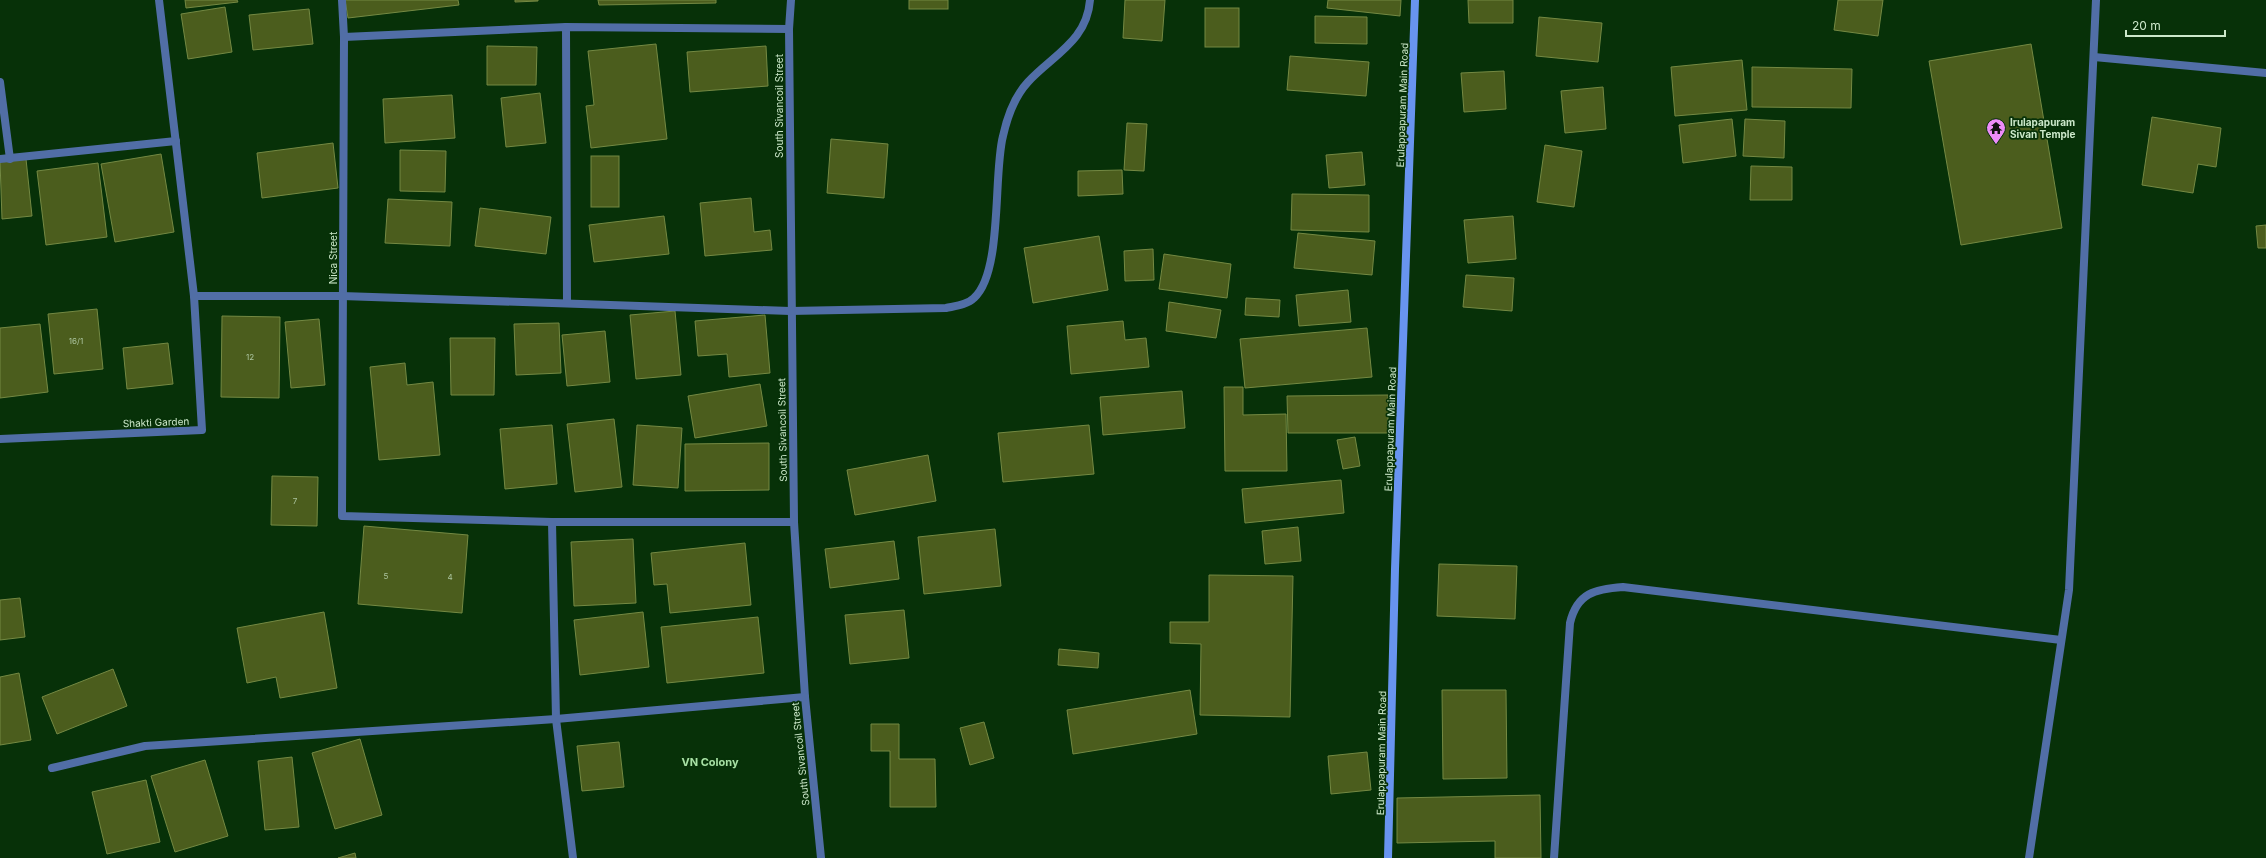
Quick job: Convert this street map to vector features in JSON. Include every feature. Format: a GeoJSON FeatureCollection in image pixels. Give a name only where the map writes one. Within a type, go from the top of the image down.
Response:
{"type":"FeatureCollection","features":[{"type":"Feature","properties":{"kind":"street"},"geometry":{"type":"LineString","coordinates":[[159,0],[194,296],[342,296],[790,311],[946,308],[967,303],[975,298],[986,280],[995,237],[1002,137],[1012,107],[1028,83],[1079,34],[1090,0]]}},
{"type":"Feature","properties":{"kind":"street","name":"Nica Street"},"geometry":{"type":"LineString","coordinates":[[342,0],[344,37],[342,516],[552,522]]}},
{"type":"Feature","properties":{"kind":"street","name":"South Sivancoil Street"},"geometry":{"type":"LineString","coordinates":[[791,0],[789,29],[790,311],[794,522],[805,697],[821,858]]}},
{"type":"Feature","properties":{"kind":"street","name":"Erulappapuram Main Road"},"geometry":{"type":"LineString","coordinates":[[1388,858],[1395,569],[1415,0]]}},
{"type":"Feature","properties":{"kind":"street"},"geometry":{"type":"LineString","coordinates":[[2029,858],[2069,590],[2096,0]]}},
{"type":"Feature","properties":{"kind":"street"},"geometry":{"type":"LineString","coordinates":[[566,26],[566,303]]}},
{"type":"Feature","properties":{"kind":"street"},"geometry":{"type":"LineString","coordinates":[[344,37],[566,26],[789,29]]}},
{"type":"Feature","properties":{"kind":"street"},"geometry":{"type":"LineString","coordinates":[[2094,57],[2266,73]]}},
{"type":"Feature","properties":{"kind":"street"},"geometry":{"type":"LineString","coordinates":[[0,82],[10,159]]}},
{"type":"Feature","properties":{"kind":"street"},"geometry":{"type":"LineString","coordinates":[[0,159],[176,141]]}},
{"type":"Feature","properties":{"kind":"street","name":"Shakti Garden"},"geometry":{"type":"LineString","coordinates":[[0,439],[202,430],[194,296]]}},
{"type":"Feature","properties":{"kind":"street"},"geometry":{"type":"LineString","coordinates":[[573,858],[556,719],[552,522],[794,522]]}},
{"type":"Feature","properties":{"kind":"street"},"geometry":{"type":"LineString","coordinates":[[1554,858],[1570,623],[1578,602],[1589,594],[1604,588],[1623,587],[2061,640]]}},
{"type":"Feature","properties":{"kind":"street"},"geometry":{"type":"LineString","coordinates":[[52,768],[145,746],[556,719],[805,697]]}},
{"type":"Feature","properties":{"kind":"building"},"geometry":{"type":"Polygon","coordinates":[[[185,0],[237,0],[238,2],[186,8],[185,0]]]}},
{"type":"Feature","properties":{"kind":"building"},"geometry":{"type":"Polygon","coordinates":[[[345,0],[458,0],[459,5],[348,18],[345,0]]]}},
{"type":"Feature","properties":{"kind":"building"},"geometry":{"type":"Polygon","coordinates":[[[515,0],[538,0],[538,1],[515,2],[515,0]]]}},
{"type":"Feature","properties":{"kind":"building"},"geometry":{"type":"Polygon","coordinates":[[[598,0],[716,0],[716,3],[599,5],[598,0]]]}},
{"type":"Feature","properties":{"kind":"building"},"geometry":{"type":"Polygon","coordinates":[[[909,0],[948,0],[948,9],[909,9],[909,0]]]}},
{"type":"Feature","properties":{"kind":"building"},"geometry":{"type":"Polygon","coordinates":[[[1125,0],[1165,0],[1162,41],[1123,38],[1125,0]]]}},
{"type":"Feature","properties":{"kind":"building"},"geometry":{"type":"Polygon","coordinates":[[[1328,0],[1401,0],[1400,16],[1327,8],[1328,0]]]}},
{"type":"Feature","properties":{"kind":"building"},"geometry":{"type":"Polygon","coordinates":[[[1468,0],[1513,0],[1513,23],[1469,23],[1468,0]]]}},
{"type":"Feature","properties":{"kind":"building"},"geometry":{"type":"Polygon","coordinates":[[[1838,0],[1883,0],[1878,36],[1834,30],[1838,0]]]}},
{"type":"Feature","properties":{"kind":"building"},"geometry":{"type":"Polygon","coordinates":[[[225,7],[232,52],[188,59],[181,14],[225,7]]]}},
{"type":"Feature","properties":{"kind":"building"},"geometry":{"type":"Polygon","coordinates":[[[1205,8],[1239,8],[1239,47],[1205,47],[1205,8]]]}},
{"type":"Feature","properties":{"kind":"building"},"geometry":{"type":"Polygon","coordinates":[[[309,9],[313,44],[253,50],[249,15],[309,9]]]}},
{"type":"Feature","properties":{"kind":"building"},"geometry":{"type":"Polygon","coordinates":[[[1315,16],[1367,17],[1367,44],[1315,43],[1315,16]]]}},
{"type":"Feature","properties":{"kind":"building"},"geometry":{"type":"Polygon","coordinates":[[[1539,17],[1602,23],[1598,62],[1536,56],[1539,17]]]}},
{"type":"Feature","properties":{"kind":"building"},"geometry":{"type":"Polygon","coordinates":[[[656,44],[667,139],[591,148],[586,106],[594,105],[588,51],[656,44]]]}},
{"type":"Feature","properties":{"kind":"building","name":"Irulapapuram Sivan Temple"},"geometry":{"type":"Polygon","coordinates":[[[2031,44],[2062,228],[1961,245],[1929,61],[2031,44]]]}},
{"type":"Feature","properties":{"kind":"building"},"geometry":{"type":"Polygon","coordinates":[[[487,46],[537,47],[536,85],[487,85],[487,46]]]}},
{"type":"Feature","properties":{"kind":"building"},"geometry":{"type":"Polygon","coordinates":[[[766,46],[768,86],[690,92],[687,52],[766,46]]]}},
{"type":"Feature","properties":{"kind":"building"},"geometry":{"type":"Polygon","coordinates":[[[1290,56],[1369,62],[1366,96],[1287,90],[1290,56]]]}},
{"type":"Feature","properties":{"kind":"building"},"geometry":{"type":"Polygon","coordinates":[[[1742,60],[1747,110],[1675,116],[1671,67],[1742,60]]]}},
{"type":"Feature","properties":{"kind":"building"},"geometry":{"type":"Polygon","coordinates":[[[1752,67],[1852,69],[1851,108],[1752,107],[1752,67]]]}},
{"type":"Feature","properties":{"kind":"building"},"geometry":{"type":"Polygon","coordinates":[[[1504,71],[1506,109],[1464,112],[1461,73],[1504,71]]]}},
{"type":"Feature","properties":{"kind":"building"},"geometry":{"type":"Polygon","coordinates":[[[1603,87],[1606,129],[1565,133],[1561,91],[1603,87]]]}},
{"type":"Feature","properties":{"kind":"building"},"geometry":{"type":"Polygon","coordinates":[[[540,93],[546,143],[506,147],[501,98],[540,93]]]}},
{"type":"Feature","properties":{"kind":"building"},"geometry":{"type":"Polygon","coordinates":[[[452,95],[455,138],[385,143],[383,99],[452,95]]]}},
{"type":"Feature","properties":{"kind":"building"},"geometry":{"type":"Polygon","coordinates":[[[2152,117],[2221,128],[2216,167],[2198,164],[2193,193],[2142,185],[2152,117]]]}},
{"type":"Feature","properties":{"kind":"building"},"geometry":{"type":"Polygon","coordinates":[[[1732,119],[1736,156],[1683,163],[1679,125],[1732,119]]]}},
{"type":"Feature","properties":{"kind":"building"},"geometry":{"type":"Polygon","coordinates":[[[1745,119],[1785,121],[1784,158],[1743,156],[1745,119]]]}},
{"type":"Feature","properties":{"kind":"building"},"geometry":{"type":"Polygon","coordinates":[[[1127,123],[1147,124],[1144,171],[1124,170],[1127,123]]]}},
{"type":"Feature","properties":{"kind":"building"},"geometry":{"type":"Polygon","coordinates":[[[831,139],[888,144],[884,198],[827,193],[831,139]]]}},
{"type":"Feature","properties":{"kind":"building"},"geometry":{"type":"Polygon","coordinates":[[[333,143],[338,188],[262,198],[257,153],[333,143]]]}},
{"type":"Feature","properties":{"kind":"building"},"geometry":{"type":"Polygon","coordinates":[[[1545,145],[1582,151],[1574,207],[1537,202],[1545,145]]]}},
{"type":"Feature","properties":{"kind":"building"},"geometry":{"type":"Polygon","coordinates":[[[400,150],[446,151],[445,192],[400,191],[400,150]]]}},
{"type":"Feature","properties":{"kind":"building"},"geometry":{"type":"Polygon","coordinates":[[[1362,152],[1365,185],[1329,188],[1326,155],[1362,152]]]}},
{"type":"Feature","properties":{"kind":"building"},"geometry":{"type":"Polygon","coordinates":[[[161,154],[174,232],[115,242],[101,164],[161,154]]]}},
{"type":"Feature","properties":{"kind":"building"},"geometry":{"type":"Polygon","coordinates":[[[591,156],[619,156],[619,207],[591,207],[591,156]]]}},
{"type":"Feature","properties":{"kind":"building"},"geometry":{"type":"Polygon","coordinates":[[[26,159],[32,216],[2,219],[0,161],[26,159]]]}},
{"type":"Feature","properties":{"kind":"building"},"geometry":{"type":"Polygon","coordinates":[[[98,163],[107,237],[46,245],[37,171],[98,163]]]}},
{"type":"Feature","properties":{"kind":"building"},"geometry":{"type":"Polygon","coordinates":[[[1751,166],[1792,167],[1792,200],[1750,200],[1751,166]]]}},
{"type":"Feature","properties":{"kind":"building"},"geometry":{"type":"Polygon","coordinates":[[[1122,170],[1123,194],[1078,196],[1078,171],[1122,170]]]}},
{"type":"Feature","properties":{"kind":"building"},"geometry":{"type":"Polygon","coordinates":[[[1292,194],[1369,195],[1369,232],[1291,230],[1292,194]]]}},
{"type":"Feature","properties":{"kind":"building"},"geometry":{"type":"Polygon","coordinates":[[[751,198],[754,232],[770,230],[772,250],[705,256],[700,203],[751,198]]]}},
{"type":"Feature","properties":{"kind":"building"},"geometry":{"type":"Polygon","coordinates":[[[388,199],[452,202],[450,246],[385,243],[388,199]]]}},
{"type":"Feature","properties":{"kind":"building"},"geometry":{"type":"Polygon","coordinates":[[[480,208],[551,217],[546,254],[475,246],[480,208]]]}},
{"type":"Feature","properties":{"kind":"building"},"geometry":{"type":"Polygon","coordinates":[[[664,216],[669,254],[594,262],[589,225],[664,216]]]}},
{"type":"Feature","properties":{"kind":"building"},"geometry":{"type":"Polygon","coordinates":[[[1513,216],[1516,259],[1468,263],[1464,220],[1513,216]]]}},
{"type":"Feature","properties":{"kind":"building"},"geometry":{"type":"Polygon","coordinates":[[[2266,225],[2266,248],[2258,248],[2256,226],[2266,225]]]}},
{"type":"Feature","properties":{"kind":"building"},"geometry":{"type":"Polygon","coordinates":[[[1298,233],[1375,241],[1372,275],[1294,268],[1298,233]]]}},
{"type":"Feature","properties":{"kind":"building"},"geometry":{"type":"Polygon","coordinates":[[[1099,236],[1108,290],[1033,303],[1024,248],[1099,236]]]}},
{"type":"Feature","properties":{"kind":"building"},"geometry":{"type":"Polygon","coordinates":[[[1153,249],[1154,280],[1125,281],[1124,251],[1153,249]]]}},
{"type":"Feature","properties":{"kind":"building"},"geometry":{"type":"Polygon","coordinates":[[[1164,254],[1231,264],[1227,298],[1159,289],[1164,254]]]}},
{"type":"Feature","properties":{"kind":"building"},"geometry":{"type":"Polygon","coordinates":[[[1466,275],[1514,278],[1512,311],[1463,307],[1466,275]]]}},
{"type":"Feature","properties":{"kind":"building"},"geometry":{"type":"Polygon","coordinates":[[[1348,290],[1351,322],[1299,326],[1296,295],[1348,290]]]}},
{"type":"Feature","properties":{"kind":"building"},"geometry":{"type":"Polygon","coordinates":[[[1246,298],[1280,300],[1279,317],[1245,315],[1246,298]]]}},
{"type":"Feature","properties":{"kind":"building"},"geometry":{"type":"Polygon","coordinates":[[[1169,302],[1221,310],[1216,338],[1166,331],[1169,302]]]}},
{"type":"Feature","properties":{"kind":"building"},"geometry":{"type":"Polygon","coordinates":[[[97,309],[103,369],[54,374],[48,314],[97,309]]]}},
{"type":"Feature","properties":{"kind":"building"},"geometry":{"type":"Polygon","coordinates":[[[675,311],[681,375],[636,379],[630,315],[675,311]]]}},
{"type":"Feature","properties":{"kind":"building"},"geometry":{"type":"Polygon","coordinates":[[[765,315],[770,373],[729,377],[727,354],[698,356],[695,321],[765,315]]]}},
{"type":"Feature","properties":{"kind":"building"},"geometry":{"type":"Polygon","coordinates":[[[222,316],[280,317],[279,398],[221,397],[222,316]]]}},
{"type":"Feature","properties":{"kind":"building"},"geometry":{"type":"Polygon","coordinates":[[[319,319],[325,385],[291,388],[285,322],[319,319]]]}},
{"type":"Feature","properties":{"kind":"building"},"geometry":{"type":"Polygon","coordinates":[[[1123,321],[1125,340],[1146,338],[1149,367],[1071,374],[1067,326],[1123,321]]]}},
{"type":"Feature","properties":{"kind":"building"},"geometry":{"type":"Polygon","coordinates":[[[559,323],[561,373],[516,375],[514,324],[559,323]]]}},
{"type":"Feature","properties":{"kind":"building"},"geometry":{"type":"Polygon","coordinates":[[[40,324],[48,392],[0,398],[0,328],[40,324]]]}},
{"type":"Feature","properties":{"kind":"building"},"geometry":{"type":"Polygon","coordinates":[[[1367,328],[1372,377],[1245,388],[1240,339],[1367,328]]]}},
{"type":"Feature","properties":{"kind":"building"},"geometry":{"type":"Polygon","coordinates":[[[605,331],[610,382],[567,386],[562,335],[605,331]]]}},
{"type":"Feature","properties":{"kind":"building"},"geometry":{"type":"Polygon","coordinates":[[[450,338],[495,338],[494,395],[451,395],[450,338]]]}},
{"type":"Feature","properties":{"kind":"building"},"geometry":{"type":"Polygon","coordinates":[[[168,343],[173,384],[127,389],[123,348],[168,343]]]}},
{"type":"Feature","properties":{"kind":"building"},"geometry":{"type":"Polygon","coordinates":[[[405,363],[407,385],[433,382],[440,455],[379,460],[370,367],[405,363]]]}},
{"type":"Feature","properties":{"kind":"building"},"geometry":{"type":"Polygon","coordinates":[[[760,384],[767,426],[695,438],[688,396],[760,384]]]}},
{"type":"Feature","properties":{"kind":"building"},"geometry":{"type":"Polygon","coordinates":[[[1224,387],[1243,387],[1243,415],[1286,414],[1287,471],[1225,471],[1224,387]]]}},
{"type":"Feature","properties":{"kind":"building"},"geometry":{"type":"Polygon","coordinates":[[[1182,391],[1185,428],[1103,435],[1100,397],[1182,391]]]}},
{"type":"Feature","properties":{"kind":"building"},"geometry":{"type":"Polygon","coordinates":[[[1388,395],[1388,433],[1288,433],[1287,396],[1388,395]]]}},
{"type":"Feature","properties":{"kind":"building"},"geometry":{"type":"Polygon","coordinates":[[[614,419],[622,487],[575,492],[567,424],[614,419]]]}},
{"type":"Feature","properties":{"kind":"building"},"geometry":{"type":"Polygon","coordinates":[[[552,425],[557,484],[505,489],[500,429],[552,425]]]}},
{"type":"Feature","properties":{"kind":"building"},"geometry":{"type":"Polygon","coordinates":[[[637,425],[682,428],[678,488],[633,485],[637,425]]]}},
{"type":"Feature","properties":{"kind":"building"},"geometry":{"type":"Polygon","coordinates":[[[1089,425],[1094,474],[1003,482],[998,433],[1089,425]]]}},
{"type":"Feature","properties":{"kind":"building"},"geometry":{"type":"Polygon","coordinates":[[[1355,437],[1360,466],[1343,469],[1337,440],[1355,437]]]}},
{"type":"Feature","properties":{"kind":"building"},"geometry":{"type":"Polygon","coordinates":[[[769,443],[769,490],[685,491],[685,444],[769,443]]]}},
{"type":"Feature","properties":{"kind":"building"},"geometry":{"type":"Polygon","coordinates":[[[928,455],[936,501],[855,515],[847,470],[928,455]]]}},
{"type":"Feature","properties":{"kind":"building"},"geometry":{"type":"Polygon","coordinates":[[[272,476],[318,477],[317,526],[271,525],[272,476]]]}},
{"type":"Feature","properties":{"kind":"building"},"geometry":{"type":"Polygon","coordinates":[[[1341,480],[1344,513],[1245,523],[1242,489],[1341,480]]]}},
{"type":"Feature","properties":{"kind":"building"},"geometry":{"type":"Polygon","coordinates":[[[364,526],[468,535],[462,613],[358,604],[364,526]]]}},
{"type":"Feature","properties":{"kind":"building"},"geometry":{"type":"Polygon","coordinates":[[[1298,527],[1301,561],[1265,564],[1262,531],[1298,527]]]}},
{"type":"Feature","properties":{"kind":"building"},"geometry":{"type":"Polygon","coordinates":[[[995,529],[1001,586],[924,594],[918,537],[995,529]]]}},
{"type":"Feature","properties":{"kind":"building"},"geometry":{"type":"Polygon","coordinates":[[[633,539],[636,603],[574,606],[571,542],[633,539]]]}},
{"type":"Feature","properties":{"kind":"building"},"geometry":{"type":"Polygon","coordinates":[[[894,541],[899,579],[830,588],[825,549],[894,541]]]}},
{"type":"Feature","properties":{"kind":"building"},"geometry":{"type":"Polygon","coordinates":[[[745,543],[751,605],[670,613],[667,584],[654,585],[651,553],[745,543]]]}},
{"type":"Feature","properties":{"kind":"building"},"geometry":{"type":"Polygon","coordinates":[[[1439,564],[1517,566],[1515,619],[1437,616],[1439,564]]]}},
{"type":"Feature","properties":{"kind":"building"},"geometry":{"type":"Polygon","coordinates":[[[1209,575],[1293,576],[1290,717],[1200,715],[1201,644],[1170,643],[1170,622],[1209,622],[1209,575]]]}},
{"type":"Feature","properties":{"kind":"building"},"geometry":{"type":"Polygon","coordinates":[[[20,598],[25,637],[0,640],[0,600],[20,598]]]}},
{"type":"Feature","properties":{"kind":"building"},"geometry":{"type":"Polygon","coordinates":[[[904,610],[909,658],[850,664],[845,615],[904,610]]]}},
{"type":"Feature","properties":{"kind":"building"},"geometry":{"type":"Polygon","coordinates":[[[324,612],[337,688],[280,698],[276,677],[247,683],[237,628],[324,612]]]}},
{"type":"Feature","properties":{"kind":"building"},"geometry":{"type":"Polygon","coordinates":[[[643,612],[649,667],[580,675],[574,620],[643,612]]]}},
{"type":"Feature","properties":{"kind":"building"},"geometry":{"type":"Polygon","coordinates":[[[758,617],[764,673],[667,683],[661,627],[758,617]]]}},
{"type":"Feature","properties":{"kind":"building"},"geometry":{"type":"Polygon","coordinates":[[[1059,649],[1099,653],[1098,668],[1058,665],[1059,649]]]}},
{"type":"Feature","properties":{"kind":"building"},"geometry":{"type":"Polygon","coordinates":[[[113,669],[127,706],[57,734],[42,697],[113,669]]]}},
{"type":"Feature","properties":{"kind":"building"},"geometry":{"type":"Polygon","coordinates":[[[19,673],[31,740],[0,745],[0,677],[19,673]]]}},
{"type":"Feature","properties":{"kind":"building"},"geometry":{"type":"Polygon","coordinates":[[[1190,690],[1197,734],[1073,754],[1067,710],[1190,690]]]}},
{"type":"Feature","properties":{"kind":"building"},"geometry":{"type":"Polygon","coordinates":[[[1442,690],[1506,690],[1507,778],[1443,779],[1442,690]]]}},
{"type":"Feature","properties":{"kind":"building"},"geometry":{"type":"Polygon","coordinates":[[[984,722],[994,758],[970,765],[960,728],[984,722]]]}},
{"type":"Feature","properties":{"kind":"building"},"geometry":{"type":"Polygon","coordinates":[[[871,724],[899,724],[899,759],[935,759],[936,807],[890,807],[890,751],[871,751],[871,724]]]}},
{"type":"Feature","properties":{"kind":"building"},"geometry":{"type":"Polygon","coordinates":[[[360,739],[382,815],[335,829],[312,753],[360,739]]]}},
{"type":"Feature","properties":{"kind":"building"},"geometry":{"type":"Polygon","coordinates":[[[619,742],[624,787],[582,791],[577,746],[619,742]]]}},
{"type":"Feature","properties":{"kind":"building"},"geometry":{"type":"Polygon","coordinates":[[[1367,752],[1371,790],[1331,794],[1328,756],[1367,752]]]}},
{"type":"Feature","properties":{"kind":"building"},"geometry":{"type":"Polygon","coordinates":[[[292,757],[299,827],[265,830],[258,761],[292,757]]]}},
{"type":"Feature","properties":{"kind":"building"},"geometry":{"type":"Polygon","coordinates":[[[205,760],[228,836],[175,852],[151,776],[205,760]]]}},
{"type":"Feature","properties":{"kind":"building"},"geometry":{"type":"Polygon","coordinates":[[[146,780],[160,842],[107,854],[92,792],[146,780]]]}},
{"type":"Feature","properties":{"kind":"building"},"geometry":{"type":"Polygon","coordinates":[[[1540,795],[1541,858],[1495,858],[1495,841],[1397,843],[1397,798],[1540,795]]]}},
{"type":"Feature","properties":{"kind":"building"},"geometry":{"type":"Polygon","coordinates":[[[355,853],[356,858],[338,858],[355,853]]]}},
{"type":"Feature","properties":{"kind":"place","name":"Irulapapuram Sivan Temple"},"geometry":{"type":"Point","coordinates":[1996,145]}},
{"type":"Feature","properties":{"kind":"district","name":"VN Colony"},"geometry":{"type":"Point","coordinates":[710,762]}}]}
